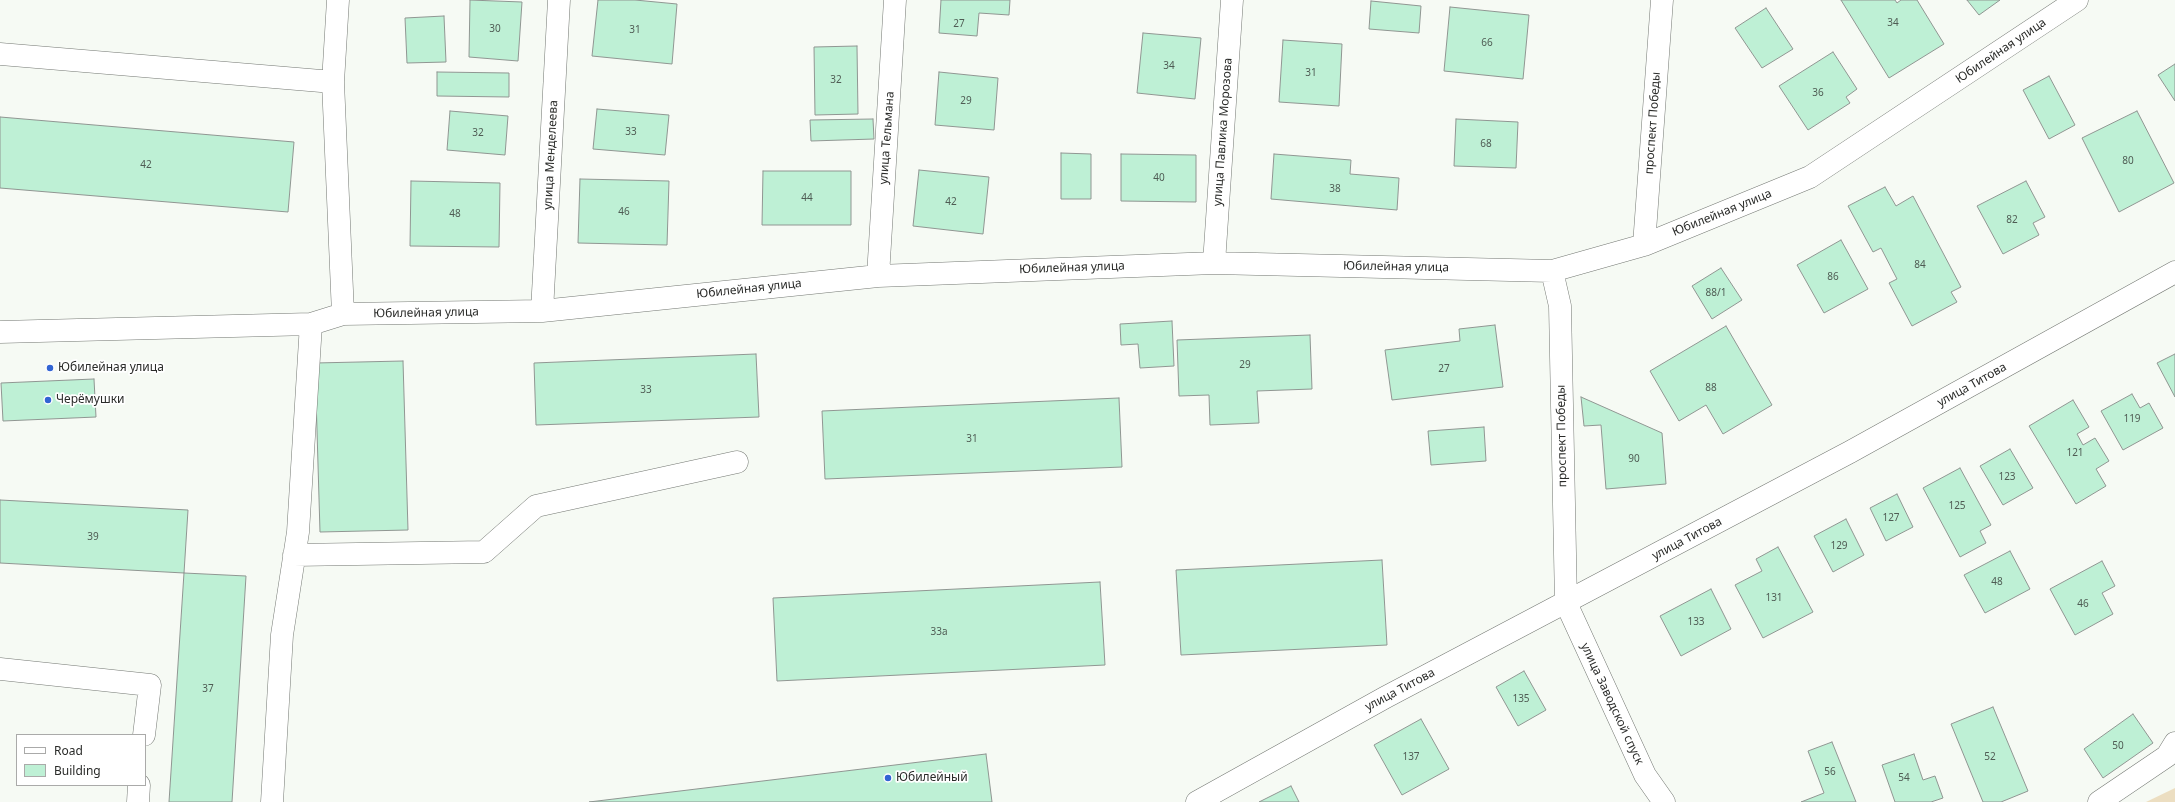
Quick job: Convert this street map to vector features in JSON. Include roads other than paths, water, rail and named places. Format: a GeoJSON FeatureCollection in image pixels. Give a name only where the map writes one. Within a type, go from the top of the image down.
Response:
{"type":"FeatureCollection","features":[{"type":"Feature","properties":{"kind":"street"},"geometry":{"type":"LineString","coordinates":[[338,0],[333,82],[343,314]]}},
{"type":"Feature","properties":{"kind":"street","name":"улица Менделеева"},"geometry":{"type":"LineString","coordinates":[[542,311],[559,0]]}},
{"type":"Feature","properties":{"kind":"street","name":"улица Тельмана"},"geometry":{"type":"LineString","coordinates":[[878,276],[895,0]]}},
{"type":"Feature","properties":{"kind":"street","name":"улица Павлика Морозова"},"geometry":{"type":"LineString","coordinates":[[1214,263],[1232,0]]}},
{"type":"Feature","properties":{"kind":"street","name":"проспект Победы"},"geometry":{"type":"LineString","coordinates":[[1644,245],[1662,0]]}},
{"type":"Feature","properties":{"kind":"street","name":"Юбилейная улица"},"geometry":{"type":"LineString","coordinates":[[0,332],[311,324],[343,314],[542,311],[878,276],[1214,263],[1552,271],[1644,245],[1810,177],[2077,0]]}},
{"type":"Feature","properties":{"kind":"street"},"geometry":{"type":"LineString","coordinates":[[0,54],[333,82]]}},
{"type":"Feature","properties":{"kind":"street","name":"проспект Победы"},"geometry":{"type":"LineString","coordinates":[[1552,271],[1560,306],[1566,603]]}},
{"type":"Feature","properties":{"kind":"street","name":"улица Титова"},"geometry":{"type":"LineString","coordinates":[[1197,802],[1386,697],[1850,452],[2175,272]]}},
{"type":"Feature","properties":{"kind":"street"},"geometry":{"type":"LineString","coordinates":[[272,802],[282,636],[298,532],[311,324]]}},
{"type":"Feature","properties":{"kind":"street"},"geometry":{"type":"LineString","coordinates":[[294,555],[484,552],[536,506],[737,462]]}},
{"type":"Feature","properties":{"kind":"street","name":"улица Заводской спуск"},"geometry":{"type":"LineString","coordinates":[[1566,603],[1645,775],[1664,802]]}},
{"type":"Feature","properties":{"kind":"street"},"geometry":{"type":"LineString","coordinates":[[0,669],[150,685],[144,734]]}},
{"type":"Feature","properties":{"kind":"street"},"geometry":{"type":"LineString","coordinates":[[2099,802],[2167,756],[2175,743]]}},
{"type":"Feature","properties":{"kind":"street"},"geometry":{"type":"LineString","coordinates":[[138,802],[139,786]]}},
{"type":"Feature","properties":{"kind":"place","name":"Юбилейная улица"},"geometry":{"type":"Point","coordinates":[50,368]}},
{"type":"Feature","properties":{"kind":"place","name":"Черёмушки"},"geometry":{"type":"Point","coordinates":[48,400]}},
{"type":"Feature","properties":{"kind":"place","name":"Юбилейный"},"geometry":{"type":"Point","coordinates":[888,778]}}]}
